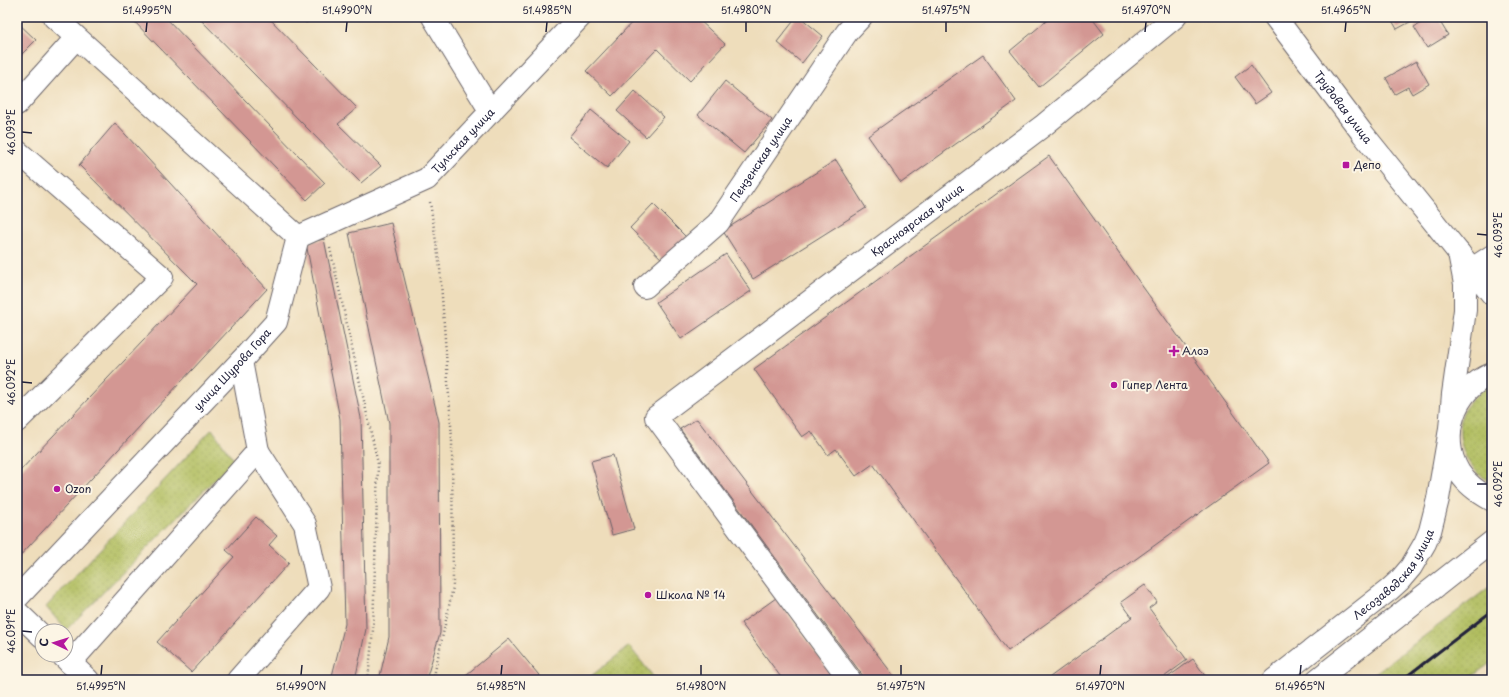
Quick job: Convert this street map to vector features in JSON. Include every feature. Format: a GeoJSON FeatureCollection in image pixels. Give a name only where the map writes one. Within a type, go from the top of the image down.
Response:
{"type":"FeatureCollection","features":[{"type":"Feature","properties":{"kind":"street"},"geometry":{"type":"LineString","coordinates":[[54,17],[298,237]]}},
{"type":"Feature","properties":{"kind":"street"},"geometry":{"type":"LineString","coordinates":[[433,17],[491,112]]}},
{"type":"Feature","properties":{"kind":"street","name":"Тульская улица"},"geometry":{"type":"LineString","coordinates":[[298,237],[427,180],[580,17]]}},
{"type":"Feature","properties":{"kind":"street","name":"Пензенская улица"},"geometry":{"type":"LineString","coordinates":[[645,287],[718,222],[847,32],[861,17]]}},
{"type":"Feature","properties":{"kind":"street","name":"Красноярская улица"},"geometry":{"type":"LineString","coordinates":[[850,680],[656,417],[1044,125],[1175,17]]}},
{"type":"Feature","properties":{"kind":"street","name":"Трудовая улица"},"geometry":{"type":"LineString","coordinates":[[1275,17],[1363,134],[1492,294]]}},
{"type":"Feature","properties":{"kind":"street"},"geometry":{"type":"LineString","coordinates":[[17,104],[76,38]]}},
{"type":"Feature","properties":{"kind":"street"},"geometry":{"type":"LineString","coordinates":[[17,151],[162,277],[17,421]]}},
{"type":"Feature","properties":{"kind":"street","name":"улица Шурова Гора"},"geometry":{"type":"LineString","coordinates":[[17,598],[276,322],[298,237]]}},
{"type":"Feature","properties":{"kind":"street"},"geometry":{"type":"LineString","coordinates":[[1465,261],[1492,256]]}},
{"type":"Feature","properties":{"kind":"street","name":"Трудовая улица"},"geometry":{"type":"LineString","coordinates":[[1450,429],[1466,297],[1465,261]]}},
{"type":"Feature","properties":{"kind":"street"},"geometry":{"type":"LineString","coordinates":[[238,680],[319,588],[305,524],[258,451],[241,361]]}},
{"type":"Feature","properties":{"kind":"street"},"geometry":{"type":"LineString","coordinates":[[1492,374],[1476,382],[1466,392],[1458,403],[1450,429],[1450,444],[1453,458],[1459,472],[1474,488],[1492,500]]}},
{"type":"Feature","properties":{"kind":"street","name":"Лесозаводская улица"},"geometry":{"type":"LineString","coordinates":[[1274,680],[1389,590],[1411,567],[1425,543],[1435,515],[1450,429]]}},
{"type":"Feature","properties":{"kind":"street"},"geometry":{"type":"LineString","coordinates":[[74,650],[258,451]]}},
{"type":"Feature","properties":{"kind":"street"},"geometry":{"type":"LineString","coordinates":[[1317,680],[1492,542]]}},
{"type":"Feature","properties":{"kind":"street"},"geometry":{"type":"LineString","coordinates":[[17,612],[34,628]]}},
{"type":"Feature","properties":{"kind":"street"},"geometry":{"type":"LineString","coordinates":[[70,663],[88,680]]}},
{"type":"Feature","properties":{"kind":"path"},"geometry":{"type":"LineString","coordinates":[[427,180],[440,268],[452,439],[453,587],[434,676],[431,680]]}},
{"type":"Feature","properties":{"kind":"path"},"geometry":{"type":"LineString","coordinates":[[325,225],[378,464],[373,630],[368,680]]}},
{"type":"Feature","properties":{"kind":"green space"},"geometry":{"type":"Polygon","coordinates":[[[1492,381],[1492,482],[1473,468],[1468,461],[1461,444],[1460,427],[1461,418],[1466,407],[1492,381]]]}},
{"type":"Feature","properties":{"kind":"green space"},"geometry":{"type":"Polygon","coordinates":[[[212,429],[234,460],[73,623],[60,623],[46,607],[212,429]]]}},
{"type":"Feature","properties":{"kind":"green space"},"geometry":{"type":"Polygon","coordinates":[[[1492,585],[1492,662],[1467,680],[1366,680],[1492,585]]]}},
{"type":"Feature","properties":{"kind":"green space"},"geometry":{"type":"Polygon","coordinates":[[[629,646],[656,680],[593,680],[590,677],[629,646]]]}},
{"type":"Feature","properties":{"kind":"building"},"geometry":{"type":"Polygon","coordinates":[[[130,17],[165,17],[325,183],[307,200],[130,17]]]}},
{"type":"Feature","properties":{"kind":"building"},"geometry":{"type":"Polygon","coordinates":[[[198,17],[268,17],[357,108],[338,124],[381,166],[361,183],[198,17]]]}},
{"type":"Feature","properties":{"kind":"building"},"geometry":{"type":"Polygon","coordinates":[[[300,17],[313,17],[306,23],[300,17]]]}},
{"type":"Feature","properties":{"kind":"building"},"geometry":{"type":"Polygon","coordinates":[[[637,17],[696,17],[725,44],[690,81],[657,49],[612,96],[586,71],[637,17]]]}},
{"type":"Feature","properties":{"kind":"building"},"geometry":{"type":"Polygon","coordinates":[[[797,17],[800,17],[823,36],[802,63],[777,42],[797,17]]]}},
{"type":"Feature","properties":{"kind":"building"},"geometry":{"type":"Polygon","coordinates":[[[1051,17],[1091,17],[1104,34],[1039,87],[1010,51],[1051,17]]]}},
{"type":"Feature","properties":{"kind":"building"},"geometry":{"type":"Polygon","coordinates":[[[1390,17],[1419,17],[1397,29],[1390,17]]]}},
{"type":"Feature","properties":{"kind":"building"},"geometry":{"type":"Polygon","coordinates":[[[1431,17],[1437,17],[1448,35],[1427,48],[1414,27],[1431,17]]]}},
{"type":"Feature","properties":{"kind":"building"},"geometry":{"type":"Polygon","coordinates":[[[17,22],[36,40],[17,59],[17,22]]]}},
{"type":"Feature","properties":{"kind":"building"},"geometry":{"type":"Polygon","coordinates":[[[983,55],[1016,101],[901,183],[868,136],[983,55]]]}},
{"type":"Feature","properties":{"kind":"building"},"geometry":{"type":"Polygon","coordinates":[[[1416,61],[1429,84],[1412,94],[1408,87],[1395,94],[1386,78],[1416,61]]]}},
{"type":"Feature","properties":{"kind":"building"},"geometry":{"type":"Polygon","coordinates":[[[1251,65],[1271,93],[1255,104],[1235,77],[1251,65]]]}},
{"type":"Feature","properties":{"kind":"building"},"geometry":{"type":"Polygon","coordinates":[[[725,81],[772,120],[744,153],[698,115],[725,81]]]}},
{"type":"Feature","properties":{"kind":"building"},"geometry":{"type":"Polygon","coordinates":[[[635,91],[664,117],[646,137],[617,111],[635,91]]]}},
{"type":"Feature","properties":{"kind":"building"},"geometry":{"type":"Polygon","coordinates":[[[591,110],[629,141],[607,168],[569,137],[591,110]]]}},
{"type":"Feature","properties":{"kind":"building"},"geometry":{"type":"Polygon","coordinates":[[[115,123],[267,289],[17,559],[17,474],[197,284],[79,165],[115,123]]]}},
{"type":"Feature","properties":{"kind":"building"},"geometry":{"type":"Polygon","coordinates":[[[1049,156],[1269,463],[1008,651],[873,464],[856,476],[836,449],[828,455],[811,431],[802,437],[754,369],[1049,156]]]}},
{"type":"Feature","properties":{"kind":"building"},"geometry":{"type":"Polygon","coordinates":[[[836,160],[866,208],[753,279],[723,231],[836,160]]]}},
{"type":"Feature","properties":{"kind":"building"},"geometry":{"type":"Polygon","coordinates":[[[653,204],[688,239],[666,263],[630,228],[653,204]]]}},
{"type":"Feature","properties":{"kind":"building"},"geometry":{"type":"Polygon","coordinates":[[[391,223],[439,422],[440,633],[426,680],[379,680],[389,637],[389,423],[349,233],[391,223]]]}},
{"type":"Feature","properties":{"kind":"building"},"geometry":{"type":"Polygon","coordinates":[[[324,239],[361,418],[366,629],[355,680],[331,680],[345,624],[340,419],[306,243],[324,239]]]}},
{"type":"Feature","properties":{"kind":"building"},"geometry":{"type":"Polygon","coordinates":[[[726,254],[751,291],[681,339],[656,302],[726,254]]]}},
{"type":"Feature","properties":{"kind":"building"},"geometry":{"type":"Polygon","coordinates":[[[697,419],[897,680],[866,680],[680,429],[697,419]]]}},
{"type":"Feature","properties":{"kind":"building"},"geometry":{"type":"Polygon","coordinates":[[[613,455],[634,529],[612,535],[591,461],[613,455]]]}},
{"type":"Feature","properties":{"kind":"building"},"geometry":{"type":"Polygon","coordinates":[[[256,517],[277,536],[269,545],[289,563],[191,672],[157,642],[234,557],[226,550],[256,517]]]}},
{"type":"Feature","properties":{"kind":"building"},"geometry":{"type":"Polygon","coordinates":[[[1145,585],[1157,602],[1149,608],[1187,660],[1160,680],[1046,680],[1132,617],[1121,602],[1145,585]]]}},
{"type":"Feature","properties":{"kind":"building"},"geometry":{"type":"Polygon","coordinates":[[[776,598],[836,680],[783,680],[741,623],[776,598]]]}},
{"type":"Feature","properties":{"kind":"building"},"geometry":{"type":"Polygon","coordinates":[[[509,639],[543,680],[460,680],[509,639]]]}},
{"type":"Feature","properties":{"kind":"building"},"geometry":{"type":"Polygon","coordinates":[[[1193,659],[1208,680],[1164,680],[1193,659]]]}},
{"type":"Feature","properties":{"kind":"railway"},"geometry":{"type":"LineString","coordinates":[[1402,680],[1492,611]]}},
{"type":"Feature","properties":{"kind":"place","name":"Депо"},"geometry":{"type":"Point","coordinates":[1346,165]}},
{"type":"Feature","properties":{"kind":"place","name":"Алоэ"},"geometry":{"type":"Point","coordinates":[1174,351]}},
{"type":"Feature","properties":{"kind":"place","name":"Гипер Лента"},"geometry":{"type":"Point","coordinates":[1114,385]}},
{"type":"Feature","properties":{"kind":"place","name":"Ozon"},"geometry":{"type":"Point","coordinates":[57,489]}},
{"type":"Feature","properties":{"kind":"place","name":"Школа № 14"},"geometry":{"type":"Point","coordinates":[648,595]}}]}
